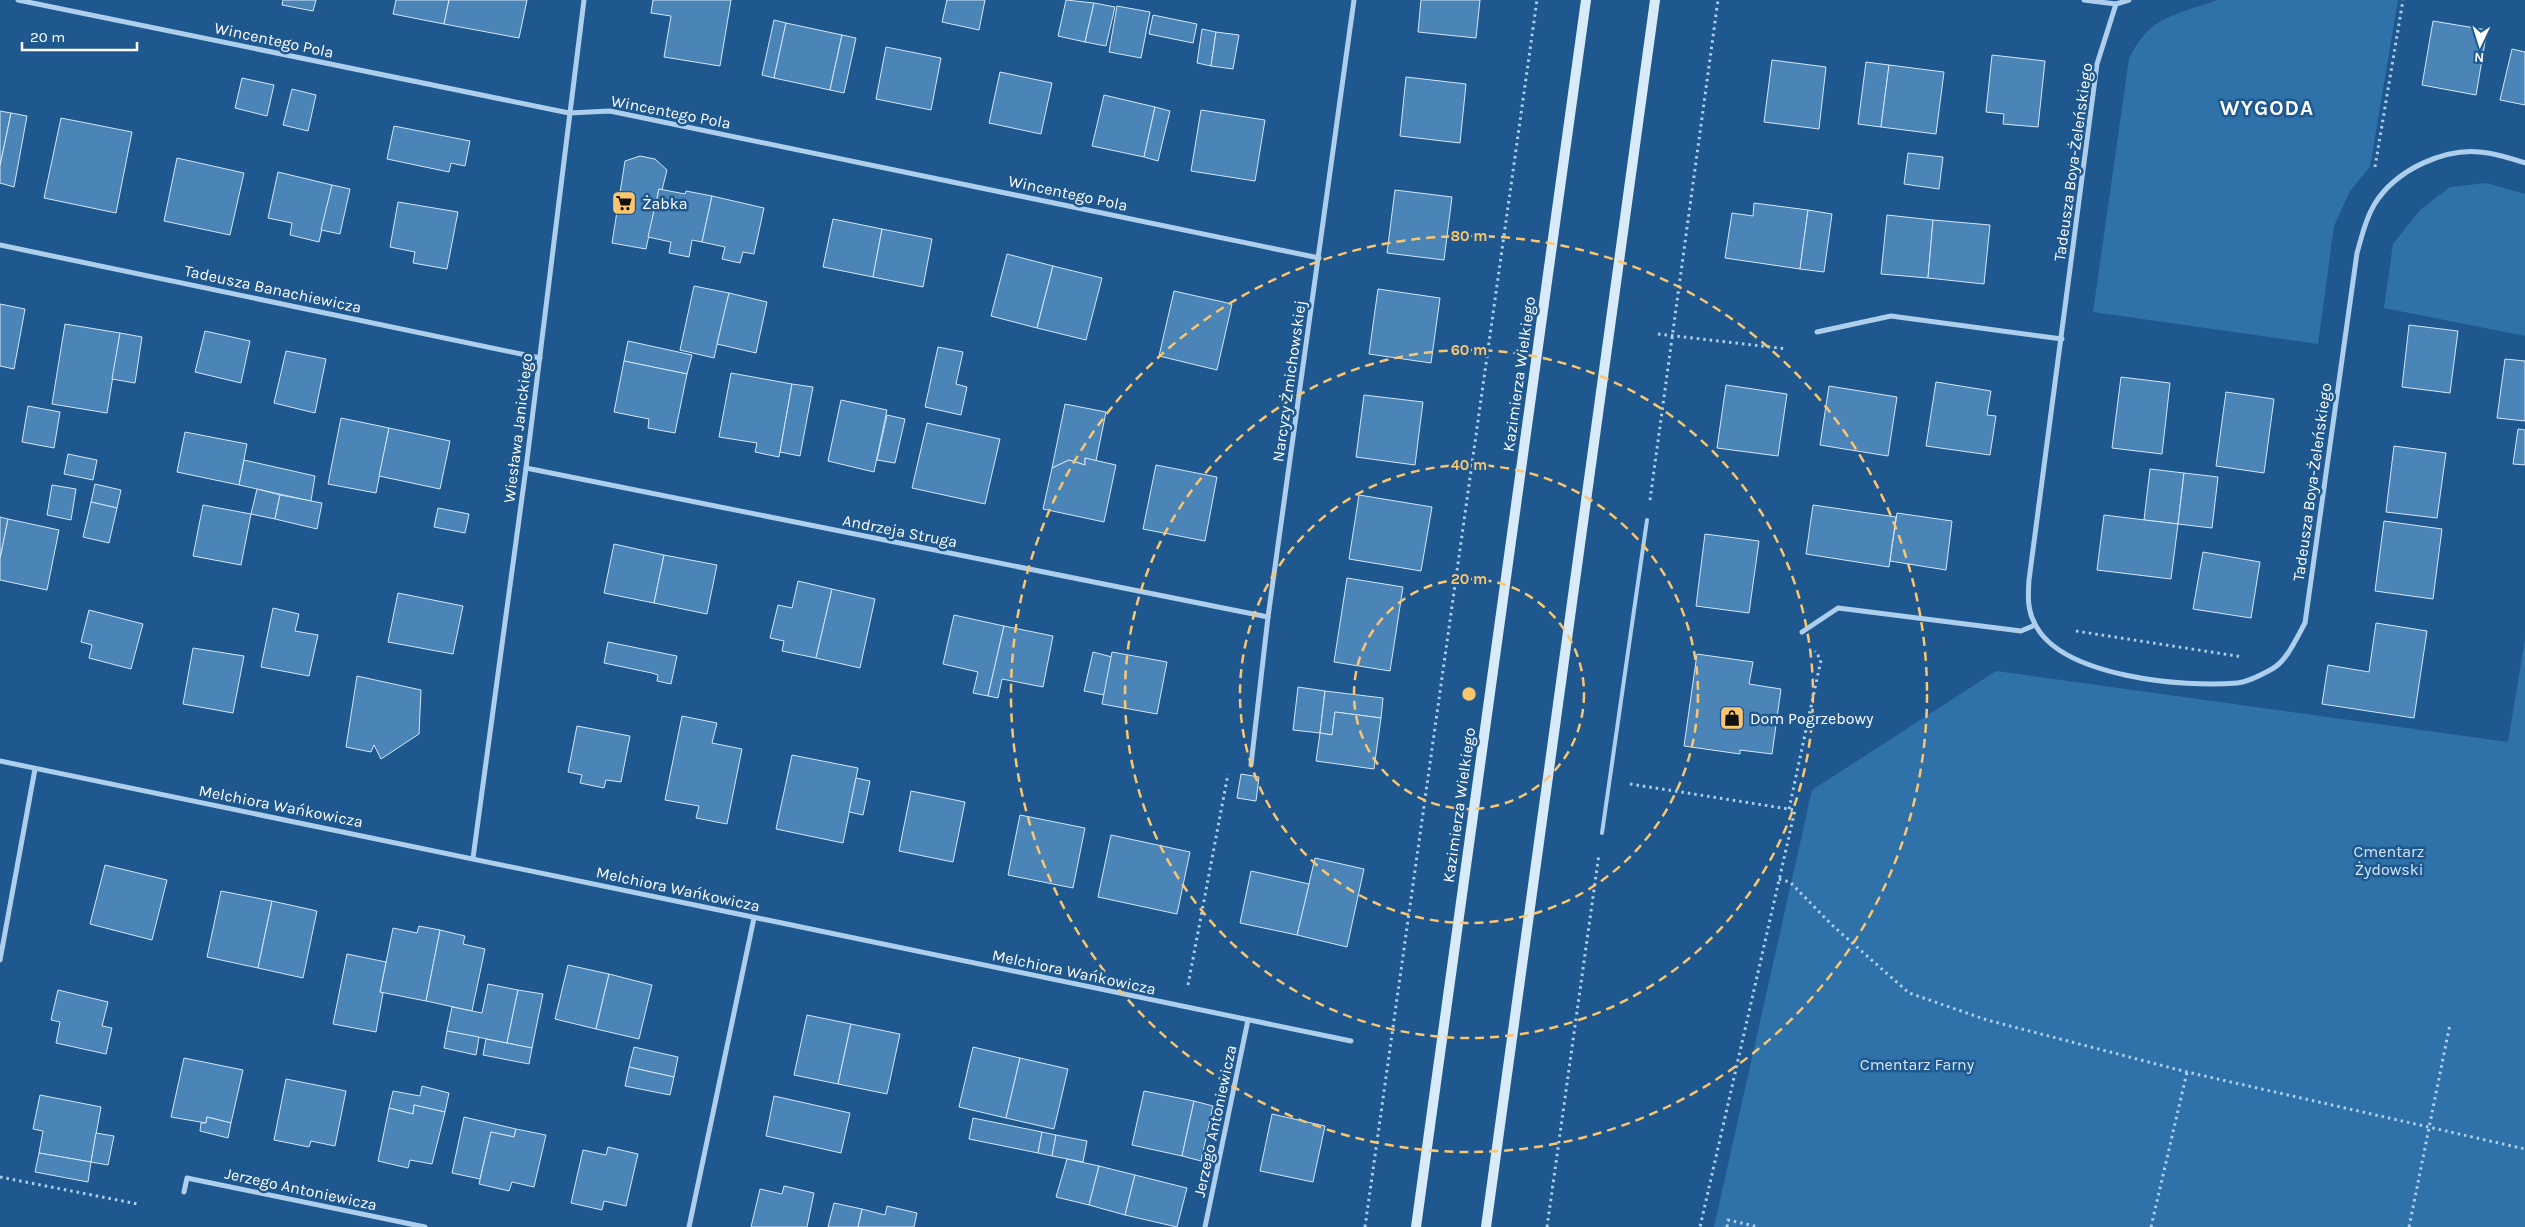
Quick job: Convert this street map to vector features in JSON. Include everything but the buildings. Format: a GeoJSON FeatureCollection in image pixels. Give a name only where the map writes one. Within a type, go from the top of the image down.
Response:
{"type":"FeatureCollection","features":[{"type":"Feature","properties":{"kind":"main road","name":"Kazimierza Wielkiego"},"geometry":{"type":"LineString","coordinates":[[1416,1227],[1586,0]]}},
{"type":"Feature","properties":{"kind":"main road"},"geometry":{"type":"LineString","coordinates":[[1486,1227],[1655,0]]}},
{"type":"Feature","properties":{"kind":"street","name":"Wincentego Pola"},"geometry":{"type":"LineString","coordinates":[[18,0],[569,113],[610,111],[1319,258]]}},
{"type":"Feature","properties":{"kind":"street","name":"Wiesława Janickiego"},"geometry":{"type":"LineString","coordinates":[[473,858],[526,468],[584,0]]}},
{"type":"Feature","properties":{"kind":"street","name":"Narcyzy Żmichowskiej"},"geometry":{"type":"LineString","coordinates":[[1251,765],[1268,618],[1354,0]]}},
{"type":"Feature","properties":{"kind":"street"},"geometry":{"type":"LineString","coordinates":[[2084,0],[2116,4],[2129,0]]}},
{"type":"Feature","properties":{"kind":"street","name":"Tadeusza Boya-Żeleńskiego"},"geometry":{"type":"LineString","coordinates":[[2116,4],[2097,64],[2029,580],[2028,605],[2035,625],[2047,641],[2068,656],[2086,665],[2128,676],[2190,683],[2239,683],[2274,668],[2291,647],[2305,623],[2358,253],[2364,226],[2374,204],[2389,186],[2426,161],[2455,153],[2486,152],[2525,163]]}},
{"type":"Feature","properties":{"kind":"street","name":"Tadeusza Banachiewicza"},"geometry":{"type":"LineString","coordinates":[[0,245],[540,358]]}},
{"type":"Feature","properties":{"kind":"street"},"geometry":{"type":"LineString","coordinates":[[1818,332],[1891,316],[2062,339]]}},
{"type":"Feature","properties":{"kind":"street","name":"Andrzeja Struga"},"geometry":{"type":"LineString","coordinates":[[526,468],[1268,618]]}},
{"type":"Feature","properties":{"kind":"street"},"geometry":{"type":"LineString","coordinates":[[1802,632],[1838,608],[2021,631],[2035,625]]}},
{"type":"Feature","properties":{"kind":"street","name":"Melchiora Wańkowicza"},"geometry":{"type":"LineString","coordinates":[[0,761],[1351,1041]]}},
{"type":"Feature","properties":{"kind":"street"},"geometry":{"type":"LineString","coordinates":[[0,960],[36,769]]}},
{"type":"Feature","properties":{"kind":"street"},"geometry":{"type":"LineString","coordinates":[[689,1227],[754,918]]}},
{"type":"Feature","properties":{"kind":"street","name":"Jerzego Antoniewicza"},"geometry":{"type":"LineString","coordinates":[[1205,1227],[1248,1020]]}},
{"type":"Feature","properties":{"kind":"street","name":"Jerzego Antoniewicza"},"geometry":{"type":"LineString","coordinates":[[184,1192],[187,1178],[425,1227]]}},
{"type":"Feature","properties":{"kind":"lane"},"geometry":{"type":"LineString","coordinates":[[1602,832],[1647,520]]}},
{"type":"Feature","properties":{"kind":"path"},"geometry":{"type":"LineString","coordinates":[[1365,1227],[1537,0]]}},
{"type":"Feature","properties":{"kind":"path"},"geometry":{"type":"LineString","coordinates":[[1647,520],[1718,0]]}},
{"type":"Feature","properties":{"kind":"path"},"geometry":{"type":"LineString","coordinates":[[2375,168],[2403,0]]}},
{"type":"Feature","properties":{"kind":"path"},"geometry":{"type":"LineString","coordinates":[[1658,334],[1787,350]]}},
{"type":"Feature","properties":{"kind":"path"},"geometry":{"type":"LineString","coordinates":[[2074,631],[2244,657]]}},
{"type":"Feature","properties":{"kind":"path"},"geometry":{"type":"LineString","coordinates":[[1789,809],[1821,660]]}},
{"type":"Feature","properties":{"kind":"path"},"geometry":{"type":"LineString","coordinates":[[1188,986],[1228,774]]}},
{"type":"Feature","properties":{"kind":"path"},"geometry":{"type":"LineString","coordinates":[[1609,781],[1795,810],[1700,1227]]}},
{"type":"Feature","properties":{"kind":"path"},"geometry":{"type":"LineString","coordinates":[[1547,1227],[1602,832]]}},
{"type":"Feature","properties":{"kind":"path"},"geometry":{"type":"LineString","coordinates":[[1779,879],[1790,882],[1832,925],[1909,993],[1987,1020],[2187,1072],[2525,1149]]}},
{"type":"Feature","properties":{"kind":"path"},"geometry":{"type":"LineString","coordinates":[[2409,1227],[2431,1128],[2450,1024]]}},
{"type":"Feature","properties":{"kind":"path"},"geometry":{"type":"LineString","coordinates":[[2151,1227],[2187,1072]]}},
{"type":"Feature","properties":{"kind":"path"},"geometry":{"type":"LineString","coordinates":[[0,1177],[138,1204]]}},
{"type":"Feature","properties":{"kind":"path"},"geometry":{"type":"LineString","coordinates":[[1727,1227],[1728,1220],[1760,1227]]}},
{"type":"Feature","properties":{"kind":"green space"},"geometry":{"type":"Polygon","coordinates":[[[2217,0],[2398,0],[2370,167],[2350,191],[2334,226],[2318,344],[2093,312],[2129,59],[2137,44],[2155,25],[2177,14],[2217,0]]]}},
{"type":"Feature","properties":{"kind":"green space"},"geometry":{"type":"Polygon","coordinates":[[[2486,183],[2525,194],[2525,336],[2384,308],[2393,244],[2420,210],[2450,187],[2486,183]]]}},
{"type":"Feature","properties":{"kind":"green space"},"geometry":{"type":"Polygon","coordinates":[[[2525,639],[2525,1227],[1714,1227],[1812,790],[1996,671],[2508,742],[2525,639]]]}},
{"type":"Feature","properties":{"kind":"place","name":"Żabka"},"geometry":{"type":"Point","coordinates":[624,203]}},
{"type":"Feature","properties":{"kind":"place","name":"Dom Pogrzebowy"},"geometry":{"type":"Point","coordinates":[1732,718]}},
{"type":"Feature","properties":{"kind":"district","name":"WYGODA"},"geometry":{"type":"Point","coordinates":[2267,108]}},
{"type":"Feature","properties":{"kind":"park label","name":"Cmentarz Żydowski"},"geometry":{"type":"Point","coordinates":[2389,860]}},
{"type":"Feature","properties":{"kind":"park label","name":"Cmentarz Farny"},"geometry":{"type":"Point","coordinates":[1917,1064]}}]}
